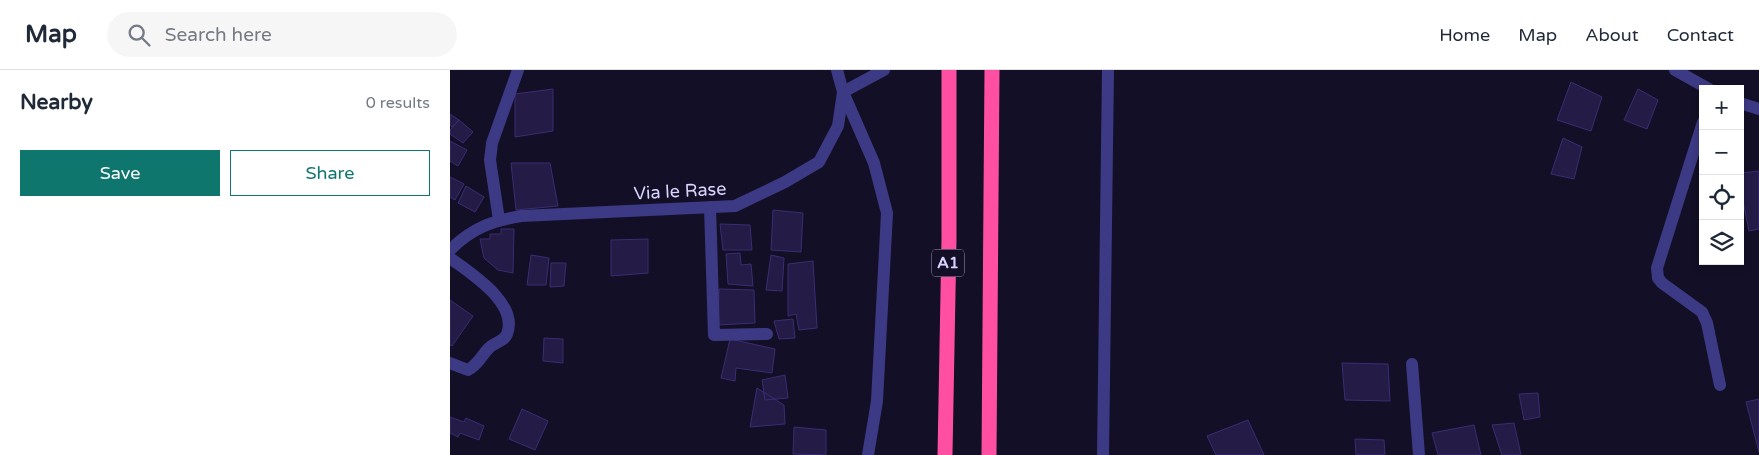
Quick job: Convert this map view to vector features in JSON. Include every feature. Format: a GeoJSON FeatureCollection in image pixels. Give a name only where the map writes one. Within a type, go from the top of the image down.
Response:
{"type":"FeatureCollection","features":[{"type":"Feature","properties":{"kind":"highway","name":"A1"},"geometry":{"type":"LineString","coordinates":[[945,455],[949,70]]}},
{"type":"Feature","properties":{"kind":"highway"},"geometry":{"type":"LineString","coordinates":[[989,455],[992,70]]}},
{"type":"Feature","properties":{"kind":"street"},"geometry":{"type":"LineString","coordinates":[[499,220],[491,168],[492,143],[518,70]]}},
{"type":"Feature","properties":{"kind":"street"},"geometry":{"type":"LineString","coordinates":[[837,70],[843,92],[874,163],[887,213],[877,401],[868,455]]}},
{"type":"Feature","properties":{"kind":"street"},"geometry":{"type":"LineString","coordinates":[[843,92],[884,70]]}},
{"type":"Feature","properties":{"kind":"street"},"geometry":{"type":"LineString","coordinates":[[1104,455],[1108,70]]}},
{"type":"Feature","properties":{"kind":"street"},"geometry":{"type":"LineString","coordinates":[[1675,70],[1702,85]]}},
{"type":"Feature","properties":{"kind":"street","name":"Via le Rase"},"geometry":{"type":"LineString","coordinates":[[450,250],[461,239],[492,221],[521,216],[735,206],[820,162],[838,126],[843,92]]}},
{"type":"Feature","properties":{"kind":"street"},"geometry":{"type":"LineString","coordinates":[[1744,104],[1759,110]]}},
{"type":"Feature","properties":{"kind":"street"},"geometry":{"type":"LineString","coordinates":[[1700,130],[1656,268],[1662,283],[1702,312],[1707,323],[1720,386]]}},
{"type":"Feature","properties":{"kind":"street"},"geometry":{"type":"LineString","coordinates":[[710,207],[714,335],[767,334]]}},
{"type":"Feature","properties":{"kind":"street"},"geometry":{"type":"LineString","coordinates":[[450,258],[491,290],[503,307],[508,325],[504,339],[490,347],[475,366],[468,370],[450,363]]}},
{"type":"Feature","properties":{"kind":"street"},"geometry":{"type":"LineString","coordinates":[[1412,364],[1419,455]]}},
{"type":"Feature","properties":{"kind":"building"},"geometry":{"type":"Polygon","coordinates":[[[1571,82],[1602,97],[1591,131],[1557,120],[1571,82]]]}},
{"type":"Feature","properties":{"kind":"building"},"geometry":{"type":"Polygon","coordinates":[[[553,89],[553,131],[515,137],[515,94],[553,89]]]}},
{"type":"Feature","properties":{"kind":"building"},"geometry":{"type":"Polygon","coordinates":[[[1638,89],[1658,100],[1647,129],[1624,120],[1638,89]]]}},
{"type":"Feature","properties":{"kind":"building"},"geometry":{"type":"Polygon","coordinates":[[[450,114],[459,120],[452,127],[450,125],[450,114]]]}},
{"type":"Feature","properties":{"kind":"building"},"geometry":{"type":"Polygon","coordinates":[[[459,120],[473,132],[463,143],[450,134],[450,130],[459,120]]]}},
{"type":"Feature","properties":{"kind":"building"},"geometry":{"type":"Polygon","coordinates":[[[1563,138],[1582,147],[1574,179],[1551,174],[1563,138]]]}},
{"type":"Feature","properties":{"kind":"building"},"geometry":{"type":"Polygon","coordinates":[[[450,141],[467,150],[458,166],[450,161],[450,141]]]}},
{"type":"Feature","properties":{"kind":"building"},"geometry":{"type":"Polygon","coordinates":[[[511,163],[550,163],[558,206],[516,210],[511,163]]]}},
{"type":"Feature","properties":{"kind":"building"},"geometry":{"type":"Polygon","coordinates":[[[1759,171],[1759,229],[1749,231],[1744,206],[1744,173],[1759,171]]]}},
{"type":"Feature","properties":{"kind":"building"},"geometry":{"type":"Polygon","coordinates":[[[450,177],[464,184],[455,200],[450,197],[450,177]]]}},
{"type":"Feature","properties":{"kind":"building"},"geometry":{"type":"Polygon","coordinates":[[[466,186],[484,197],[475,212],[458,203],[466,186]]]}},
{"type":"Feature","properties":{"kind":"building"},"geometry":{"type":"Polygon","coordinates":[[[773,210],[803,213],[801,252],[771,250],[773,210]]]}},
{"type":"Feature","properties":{"kind":"building"},"geometry":{"type":"Polygon","coordinates":[[[720,224],[750,225],[752,250],[723,250],[720,224]]]}},
{"type":"Feature","properties":{"kind":"building"},"geometry":{"type":"Polygon","coordinates":[[[501,229],[514,229],[513,273],[498,270],[484,258],[480,239],[490,239],[490,234],[501,234],[501,229]]]}},
{"type":"Feature","properties":{"kind":"building"},"geometry":{"type":"Polygon","coordinates":[[[648,239],[648,273],[611,276],[611,240],[648,239]]]}},
{"type":"Feature","properties":{"kind":"building"},"geometry":{"type":"Polygon","coordinates":[[[740,253],[741,265],[751,264],[753,286],[728,284],[726,254],[740,253]]]}},
{"type":"Feature","properties":{"kind":"building"},"geometry":{"type":"Polygon","coordinates":[[[531,255],[549,258],[546,285],[527,285],[531,255]]]}},
{"type":"Feature","properties":{"kind":"building"},"geometry":{"type":"Polygon","coordinates":[[[771,255],[784,258],[782,291],[766,290],[771,255]]]}},
{"type":"Feature","properties":{"kind":"building"},"geometry":{"type":"Polygon","coordinates":[[[813,261],[817,328],[799,330],[796,314],[788,316],[788,264],[813,261]]]}},
{"type":"Feature","properties":{"kind":"building"},"geometry":{"type":"Polygon","coordinates":[[[551,263],[566,263],[564,286],[550,287],[551,263]]]}},
{"type":"Feature","properties":{"kind":"building"},"geometry":{"type":"Polygon","coordinates":[[[719,289],[754,290],[755,323],[718,325],[719,289]]]}},
{"type":"Feature","properties":{"kind":"building"},"geometry":{"type":"Polygon","coordinates":[[[450,300],[473,316],[452,346],[450,345],[450,300]]]}},
{"type":"Feature","properties":{"kind":"building"},"geometry":{"type":"Polygon","coordinates":[[[793,319],[795,338],[779,339],[774,321],[793,319]]]}},
{"type":"Feature","properties":{"kind":"building"},"geometry":{"type":"Polygon","coordinates":[[[544,338],[563,339],[563,363],[543,361],[544,338]]]}},
{"type":"Feature","properties":{"kind":"building"},"geometry":{"type":"Polygon","coordinates":[[[730,339],[775,349],[772,373],[736,368],[735,381],[721,378],[730,339]]]}},
{"type":"Feature","properties":{"kind":"building"},"geometry":{"type":"Polygon","coordinates":[[[1342,363],[1388,364],[1390,401],[1345,400],[1342,363]]]}},
{"type":"Feature","properties":{"kind":"building"},"geometry":{"type":"Polygon","coordinates":[[[785,375],[788,398],[765,400],[762,380],[785,375]]]}},
{"type":"Feature","properties":{"kind":"building"},"geometry":{"type":"Polygon","coordinates":[[[757,388],[784,405],[785,424],[750,427],[757,388]]]}},
{"type":"Feature","properties":{"kind":"building"},"geometry":{"type":"Polygon","coordinates":[[[1538,393],[1540,417],[1524,420],[1519,394],[1538,393]]]}},
{"type":"Feature","properties":{"kind":"building"},"geometry":{"type":"Polygon","coordinates":[[[1759,399],[1759,452],[1746,402],[1759,399]]]}},
{"type":"Feature","properties":{"kind":"building"},"geometry":{"type":"Polygon","coordinates":[[[522,409],[548,421],[535,450],[509,439],[522,409]]]}},
{"type":"Feature","properties":{"kind":"building"},"geometry":{"type":"Polygon","coordinates":[[[450,417],[464,422],[466,418],[484,426],[479,440],[460,433],[458,437],[450,433],[450,417]]]}},
{"type":"Feature","properties":{"kind":"building"},"geometry":{"type":"Polygon","coordinates":[[[1248,420],[1264,455],[1216,455],[1207,436],[1248,420]]]}},
{"type":"Feature","properties":{"kind":"building"},"geometry":{"type":"Polygon","coordinates":[[[1514,423],[1521,455],[1502,455],[1492,425],[1514,423]]]}},
{"type":"Feature","properties":{"kind":"building"},"geometry":{"type":"Polygon","coordinates":[[[1474,425],[1481,455],[1438,455],[1432,433],[1474,425]]]}},
{"type":"Feature","properties":{"kind":"building"},"geometry":{"type":"Polygon","coordinates":[[[794,427],[826,430],[826,455],[793,454],[794,427]]]}},
{"type":"Feature","properties":{"kind":"building"},"geometry":{"type":"Polygon","coordinates":[[[1355,439],[1384,440],[1385,455],[1356,455],[1355,439]]]}}]}
